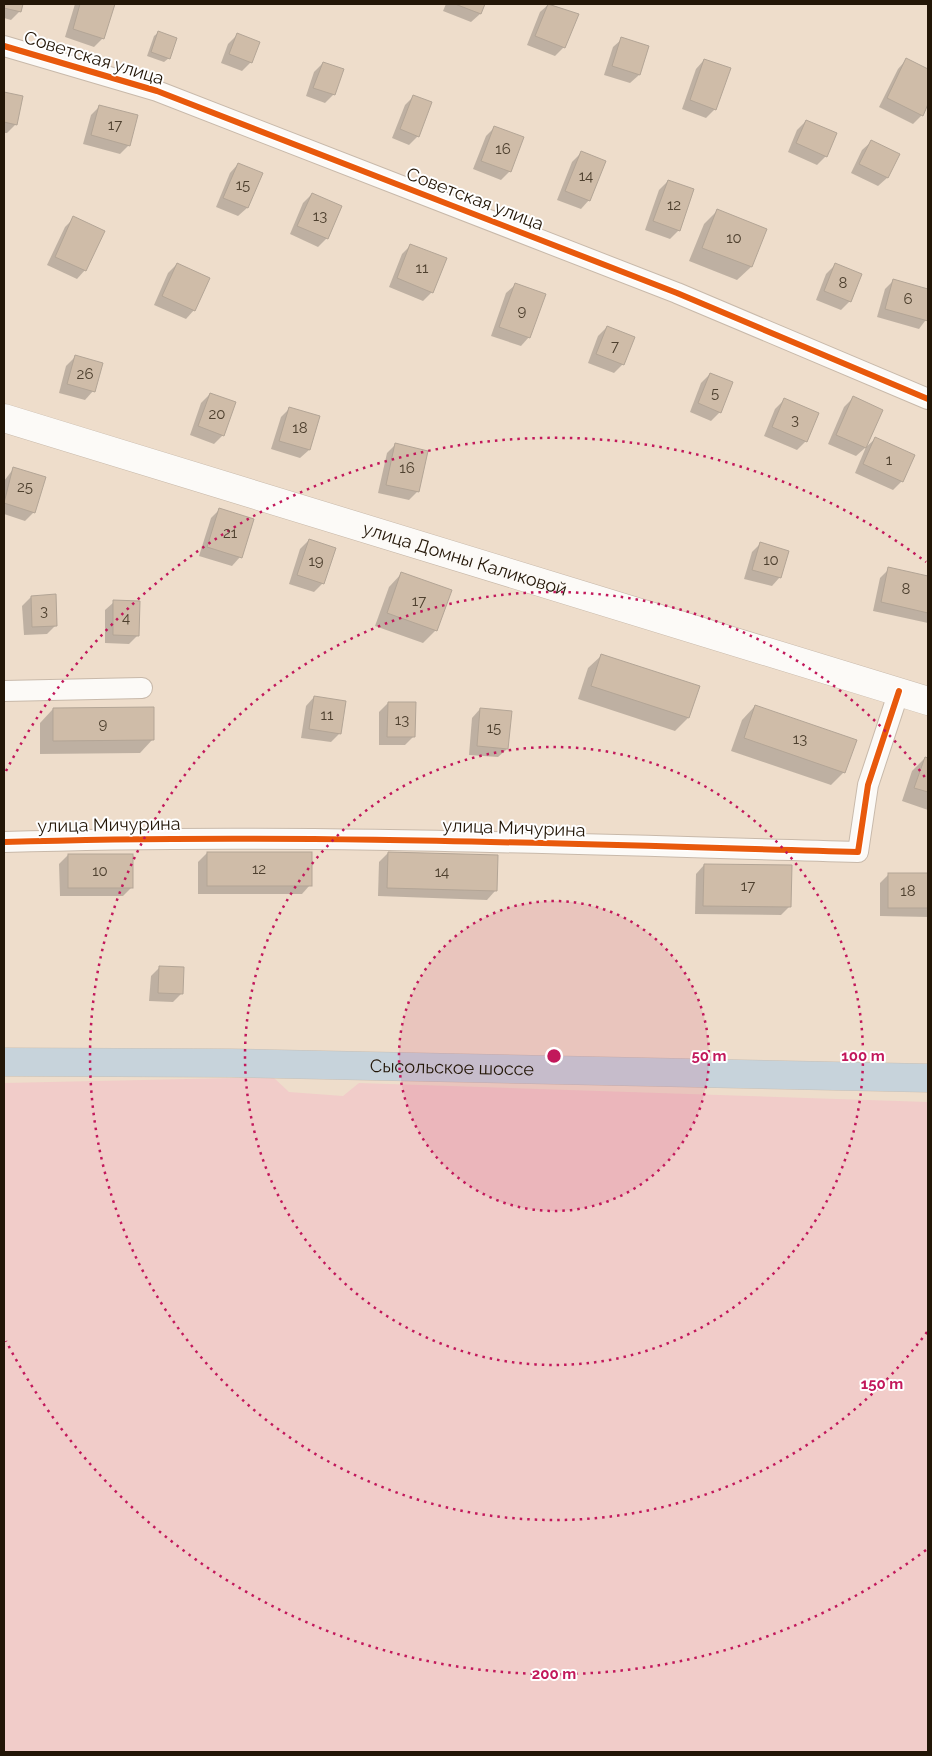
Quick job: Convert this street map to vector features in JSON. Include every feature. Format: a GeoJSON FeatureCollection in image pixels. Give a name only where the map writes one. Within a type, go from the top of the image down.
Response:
{"type":"FeatureCollection","features":[{"type":"Feature","properties":{"kind":"highway","name":"Сысольское шоссе"},"geometry":{"type":"LineString","coordinates":[[4,1062],[231,1063],[928,1078]]}},
{"type":"Feature","properties":{"kind":"main road","name":"улица Домны Каликовой"},"geometry":{"type":"LineString","coordinates":[[4,418],[928,701]]}},
{"type":"Feature","properties":{"kind":"street","name":"Советская улица"},"geometry":{"type":"LineString","coordinates":[[4,46],[157,91],[677,293],[928,399]]}},
{"type":"Feature","properties":{"kind":"street"},"geometry":{"type":"LineString","coordinates":[[4,691],[142,688]]}},
{"type":"Feature","properties":{"kind":"street","name":"улица Мичурина"},"geometry":{"type":"LineString","coordinates":[[4,842],[127,838],[371,839],[858,852],[868,785],[899,692]]}},
{"type":"Feature","properties":{"kind":"shaded area"},"geometry":{"type":"Polygon","coordinates":[[[273,1077],[289,1092],[343,1096],[359,1083],[928,1102],[928,1752],[4,1752],[4,1083],[273,1077]]]}},
{"type":"Feature","properties":{"kind":"building"},"geometry":{"type":"Polygon","coordinates":[[[4,4],[23,4],[21,12],[4,8],[4,4]]]}},
{"type":"Feature","properties":{"kind":"building"},"geometry":{"type":"Polygon","coordinates":[[[80,4],[115,4],[104,39],[73,29],[80,4]]]}},
{"type":"Feature","properties":{"kind":"building"},"geometry":{"type":"Polygon","coordinates":[[[455,4],[485,4],[481,14],[455,4]]]}},
{"type":"Feature","properties":{"kind":"building"},"geometry":{"type":"Polygon","coordinates":[[[548,4],[579,14],[565,48],[535,36],[548,4]]]}},
{"type":"Feature","properties":{"kind":"building"},"geometry":{"type":"Polygon","coordinates":[[[158,31],[177,38],[170,59],[151,52],[158,31]]]}},
{"type":"Feature","properties":{"kind":"building"},"geometry":{"type":"Polygon","coordinates":[[[237,33],[260,42],[252,63],[229,54],[237,33]]]}},
{"type":"Feature","properties":{"kind":"building"},"geometry":{"type":"Polygon","coordinates":[[[621,37],[649,46],[640,75],[612,66],[621,37]]]}},
{"type":"Feature","properties":{"kind":"building"},"geometry":{"type":"Polygon","coordinates":[[[906,58],[928,69],[928,104],[923,116],[887,98],[906,58]]]}},
{"type":"Feature","properties":{"kind":"building"},"geometry":{"type":"Polygon","coordinates":[[[704,59],[731,68],[716,110],[690,100],[704,59]]]}},
{"type":"Feature","properties":{"kind":"building"},"geometry":{"type":"Polygon","coordinates":[[[323,62],[344,69],[335,95],[313,88],[323,62]]]}},
{"type":"Feature","properties":{"kind":"building"},"geometry":{"type":"Polygon","coordinates":[[[4,92],[23,96],[17,125],[4,122],[4,92]]]}},
{"type":"Feature","properties":{"kind":"building"},"geometry":{"type":"Polygon","coordinates":[[[413,95],[432,102],[419,137],[400,129],[413,95]]]}},
{"type":"Feature","properties":{"kind":"building"},"geometry":{"type":"Polygon","coordinates":[[[99,105],[138,115],[130,146],[91,135],[99,105]]]}},
{"type":"Feature","properties":{"kind":"building"},"geometry":{"type":"Polygon","coordinates":[[[806,120],[837,133],[827,157],[796,143],[806,120]]]}},
{"type":"Feature","properties":{"kind":"building"},"geometry":{"type":"Polygon","coordinates":[[[494,126],[524,137],[511,172],[481,161],[494,126]]]}},
{"type":"Feature","properties":{"kind":"building"},"geometry":{"type":"Polygon","coordinates":[[[871,140],[900,154],[888,178],[859,164],[871,140]]]}},
{"type":"Feature","properties":{"kind":"building"},"geometry":{"type":"Polygon","coordinates":[[[581,151],[606,161],[590,201],[565,191],[581,151]]]}},
{"type":"Feature","properties":{"kind":"building"},"geometry":{"type":"Polygon","coordinates":[[[238,163],[263,173],[248,208],[223,198],[238,163]]]}},
{"type":"Feature","properties":{"kind":"building"},"geometry":{"type":"Polygon","coordinates":[[[668,180],[694,189],[680,231],[653,221],[668,180]]]}},
{"type":"Feature","properties":{"kind":"building"},"geometry":{"type":"Polygon","coordinates":[[[312,193],[342,206],[328,239],[297,226],[312,193]]]}},
{"type":"Feature","properties":{"kind":"building"},"geometry":{"type":"Polygon","coordinates":[[[717,209],[767,229],[752,267],[702,248],[717,209]]]}},
{"type":"Feature","properties":{"kind":"building"},"geometry":{"type":"Polygon","coordinates":[[[73,216],[105,231],[86,271],[55,257],[73,216]]]}},
{"type":"Feature","properties":{"kind":"building"},"geometry":{"type":"Polygon","coordinates":[[[410,244],[447,258],[433,293],[397,278],[410,244]]]}},
{"type":"Feature","properties":{"kind":"building"},"geometry":{"type":"Polygon","coordinates":[[[177,263],[210,278],[195,311],[162,296],[177,263]]]}},
{"type":"Feature","properties":{"kind":"building"},"geometry":{"type":"Polygon","coordinates":[[[835,263],[862,274],[851,302],[824,291],[835,263]]]}},
{"type":"Feature","properties":{"kind":"building"},"geometry":{"type":"Polygon","coordinates":[[[893,279],[928,289],[928,321],[885,309],[893,279]]]}},
{"type":"Feature","properties":{"kind":"building"},"geometry":{"type":"Polygon","coordinates":[[[515,283],[546,294],[530,338],[499,327],[515,283]]]}},
{"type":"Feature","properties":{"kind":"building"},"geometry":{"type":"Polygon","coordinates":[[[607,326],[635,337],[624,365],[596,354],[607,326]]]}},
{"type":"Feature","properties":{"kind":"building"},"geometry":{"type":"Polygon","coordinates":[[[75,355],[103,363],[95,392],[67,384],[75,355]]]}},
{"type":"Feature","properties":{"kind":"building"},"geometry":{"type":"Polygon","coordinates":[[[710,373],[733,382],[721,413],[698,403],[710,373]]]}},
{"type":"Feature","properties":{"kind":"building"},"geometry":{"type":"Polygon","coordinates":[[[210,393],[236,402],[224,436],[198,426],[210,393]]]}},
{"type":"Feature","properties":{"kind":"building"},"geometry":{"type":"Polygon","coordinates":[[[853,396],[883,410],[866,448],[836,435],[853,396]]]}},
{"type":"Feature","properties":{"kind":"building"},"geometry":{"type":"Polygon","coordinates":[[[784,398],[819,413],[807,442],[772,427],[784,398]]]}},
{"type":"Feature","properties":{"kind":"building"},"geometry":{"type":"Polygon","coordinates":[[[289,407],[320,416],[310,450],[279,441],[289,407]]]}},
{"type":"Feature","properties":{"kind":"building"},"geometry":{"type":"Polygon","coordinates":[[[875,437],[915,455],[903,482],[863,464],[875,437]]]}},
{"type":"Feature","properties":{"kind":"building"},"geometry":{"type":"Polygon","coordinates":[[[395,443],[428,451],[419,492],[386,485],[395,443]]]}},
{"type":"Feature","properties":{"kind":"building"},"geometry":{"type":"Polygon","coordinates":[[[13,467],[46,477],[35,513],[4,503],[13,467]]]}},
{"type":"Feature","properties":{"kind":"building"},"geometry":{"type":"Polygon","coordinates":[[[219,508],[254,519],[242,558],[207,547],[219,508]]]}},
{"type":"Feature","properties":{"kind":"building"},"geometry":{"type":"Polygon","coordinates":[[[309,539],[336,548],[324,584],[297,575],[309,539]]]}},
{"type":"Feature","properties":{"kind":"building"},"geometry":{"type":"Polygon","coordinates":[[[760,542],[789,551],[781,578],[752,570],[760,542]]]}},
{"type":"Feature","properties":{"kind":"building"},"geometry":{"type":"Polygon","coordinates":[[[888,567],[928,576],[928,613],[881,602],[888,567]]]}},
{"type":"Feature","properties":{"kind":"building"},"geometry":{"type":"Polygon","coordinates":[[[401,572],[452,590],[437,631],[387,613],[401,572]]]}},
{"type":"Feature","properties":{"kind":"building"},"geometry":{"type":"Polygon","coordinates":[[[56,594],[57,626],[32,627],[31,596],[56,594]]]}},
{"type":"Feature","properties":{"kind":"building"},"geometry":{"type":"Polygon","coordinates":[[[113,600],[140,601],[139,636],[113,635],[113,600]]]}},
{"type":"Feature","properties":{"kind":"building"},"geometry":{"type":"Polygon","coordinates":[[[601,654],[700,686],[689,718],[591,686],[601,654]]]}},
{"type":"Feature","properties":{"kind":"building"},"geometry":{"type":"Polygon","coordinates":[[[314,696],[346,701],[341,734],[309,729],[314,696]]]}},
{"type":"Feature","properties":{"kind":"building"},"geometry":{"type":"Polygon","coordinates":[[[388,702],[416,702],[415,737],[387,737],[388,702]]]}},
{"type":"Feature","properties":{"kind":"building"},"geometry":{"type":"Polygon","coordinates":[[[755,705],[857,740],[845,773],[744,738],[755,705]]]}},
{"type":"Feature","properties":{"kind":"building"},"geometry":{"type":"Polygon","coordinates":[[[154,707],[154,740],[53,741],[53,708],[154,707]]]}},
{"type":"Feature","properties":{"kind":"building"},"geometry":{"type":"Polygon","coordinates":[[[480,708],[512,711],[508,749],[477,746],[480,708]]]}},
{"type":"Feature","properties":{"kind":"building"},"geometry":{"type":"Polygon","coordinates":[[[925,757],[928,758],[928,792],[914,788],[925,757]]]}},
{"type":"Feature","properties":{"kind":"building"},"geometry":{"type":"Polygon","coordinates":[[[207,852],[312,852],[312,886],[207,886],[207,852]]]}},
{"type":"Feature","properties":{"kind":"building"},"geometry":{"type":"Polygon","coordinates":[[[388,852],[498,855],[497,891],[387,888],[388,852]]]}},
{"type":"Feature","properties":{"kind":"building"},"geometry":{"type":"Polygon","coordinates":[[[68,854],[133,854],[133,888],[68,888],[68,854]]]}},
{"type":"Feature","properties":{"kind":"building"},"geometry":{"type":"Polygon","coordinates":[[[704,864],[792,865],[791,907],[703,906],[704,864]]]}},
{"type":"Feature","properties":{"kind":"building"},"geometry":{"type":"Polygon","coordinates":[[[888,873],[928,873],[928,908],[888,908],[888,873]]]}},
{"type":"Feature","properties":{"kind":"building"},"geometry":{"type":"Polygon","coordinates":[[[159,966],[184,967],[183,994],[158,993],[159,966]]]}},
{"type":"Feature","properties":{"kind":"cycle path"},"geometry":{"type":"LineString","coordinates":[[4,46],[157,91],[677,293],[928,399]]}},
{"type":"Feature","properties":{"kind":"cycle path"},"geometry":{"type":"LineString","coordinates":[[4,842],[324,839],[858,852],[868,785],[899,691]]}}]}
